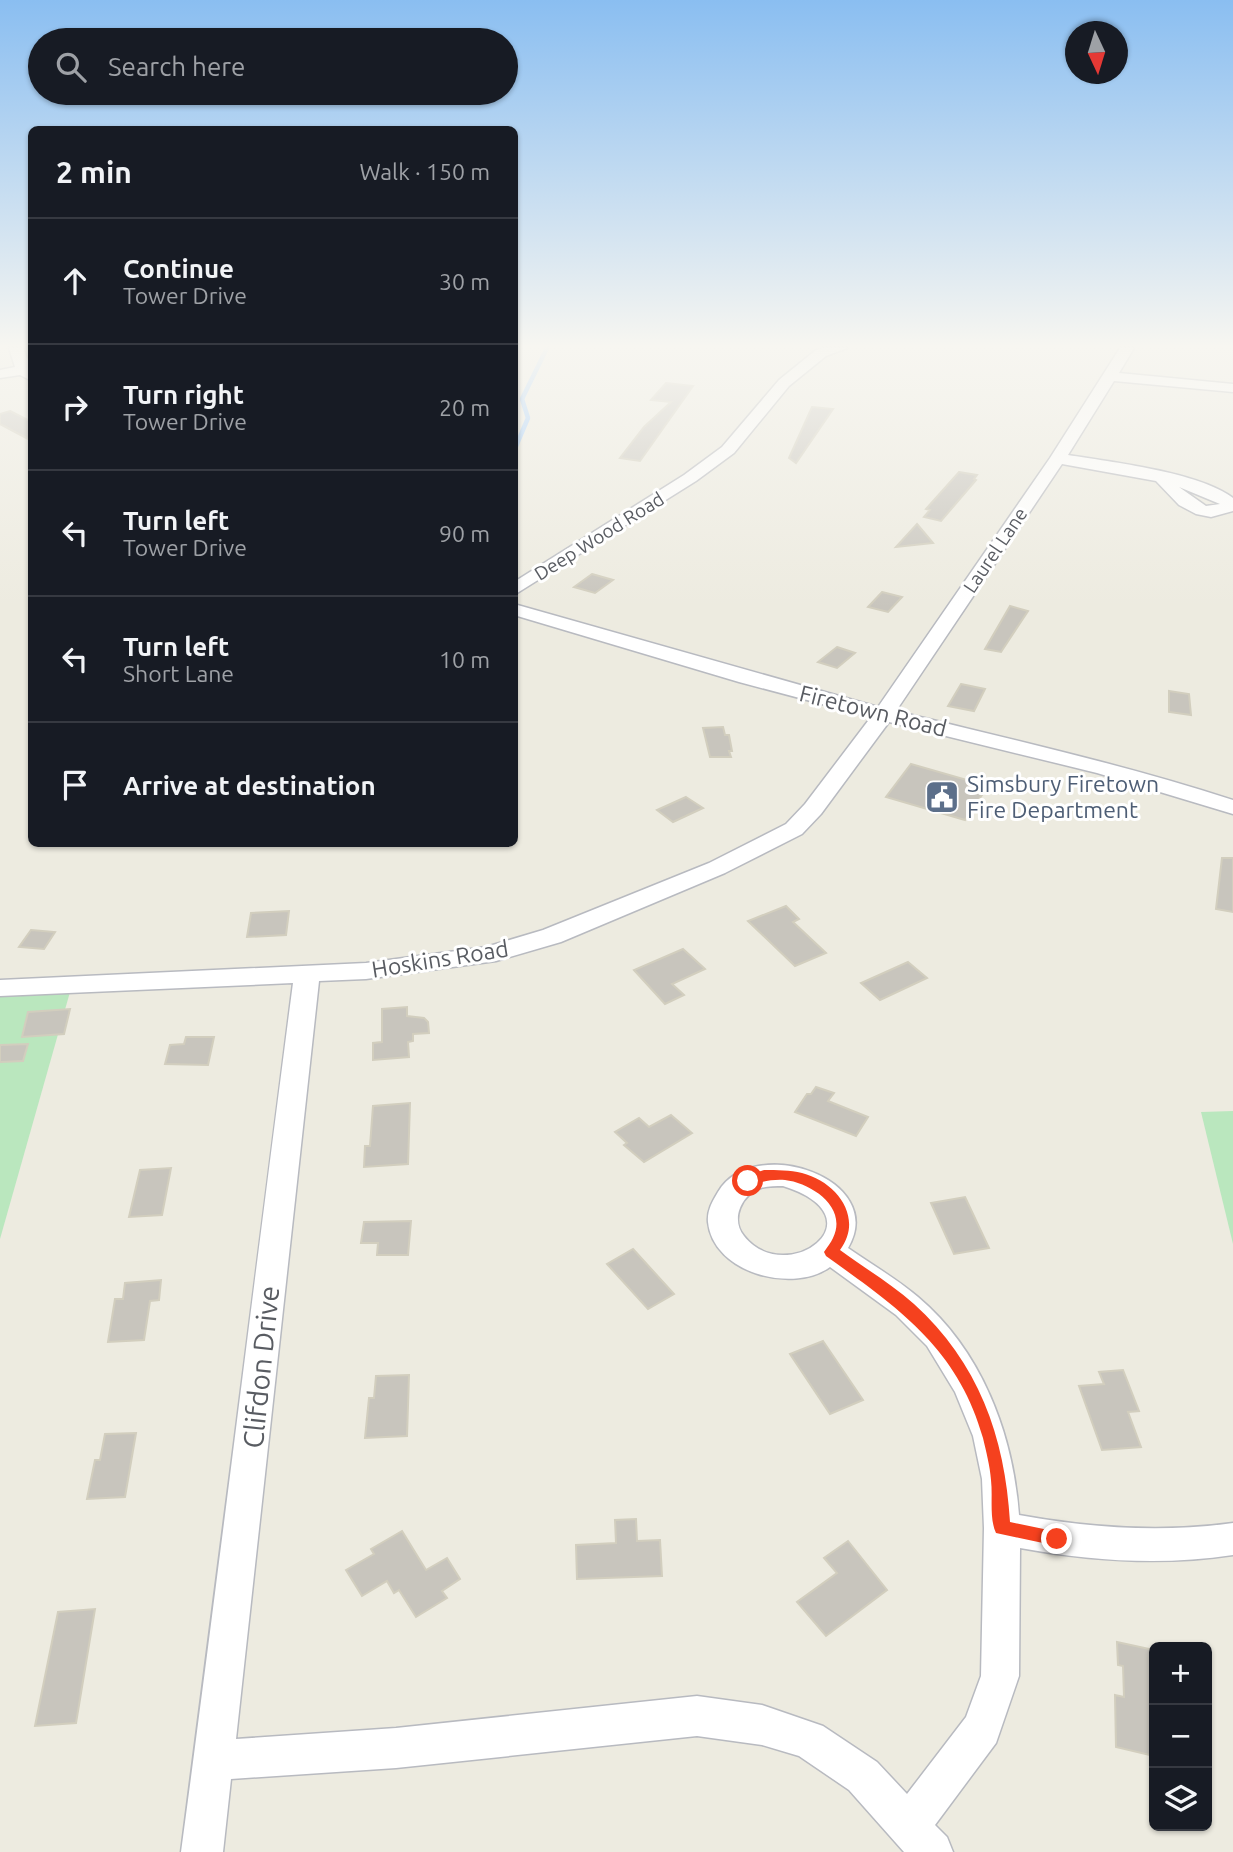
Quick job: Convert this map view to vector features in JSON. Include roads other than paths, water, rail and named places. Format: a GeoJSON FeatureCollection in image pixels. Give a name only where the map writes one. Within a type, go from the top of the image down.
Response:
{"type":"FeatureCollection","features":[{"type":"Feature","properties":{"kind":"street","name":"Deep Wood Road"},"geometry":{"type":"LineString","coordinates":[[518,587],[691,478],[728,450],[741,434]]}},
{"type":"Feature","properties":{"kind":"street","name":"Laurel Lane"},"geometry":{"type":"LineString","coordinates":[[883,715],[1073,434]]}},
{"type":"Feature","properties":{"kind":"street"},"geometry":{"type":"LineString","coordinates":[[1058,458],[1163,479]]}},
{"type":"Feature","properties":{"kind":"street","name":"Firetown Road"},"geometry":{"type":"LineString","coordinates":[[518,610],[726,672],[883,715],[1073,760],[1233,807]]}},
{"type":"Feature","properties":{"kind":"street","name":"Hoskins Road"},"geometry":{"type":"LineString","coordinates":[[0,988],[307,975],[418,967],[487,955],[552,936],[717,868],[794,829],[883,715]]}},
{"type":"Feature","properties":{"kind":"street","name":"Clifdon Drive"},"geometry":{"type":"LineString","coordinates":[[202,1852],[307,975]]}},
{"type":"Feature","properties":{"kind":"street"},"geometry":{"type":"LineString","coordinates":[[213,1760],[396,1748],[697,1716],[762,1725],[808,1740],[863,1776],[921,1838],[982,1729],[1000,1676],[1002,1528],[999,1479],[990,1436],[969,1386],[938,1337],[907,1306],[831,1252]]}},
{"type":"Feature","properties":{"kind":"street"},"geometry":{"type":"LineString","coordinates":[[1002,1528],[1057,1539],[1132,1546],[1199,1545],[1233,1539]]}},
{"type":"Feature","properties":{"kind":"waterway"},"geometry":{"type":"LineString","coordinates":[[518,442],[521,434]]}},
{"type":"Feature","properties":{"kind":"place","name":"Simsbury Firetown Fire Department"},"geometry":{"type":"Point","coordinates":[942,797]}}]}
